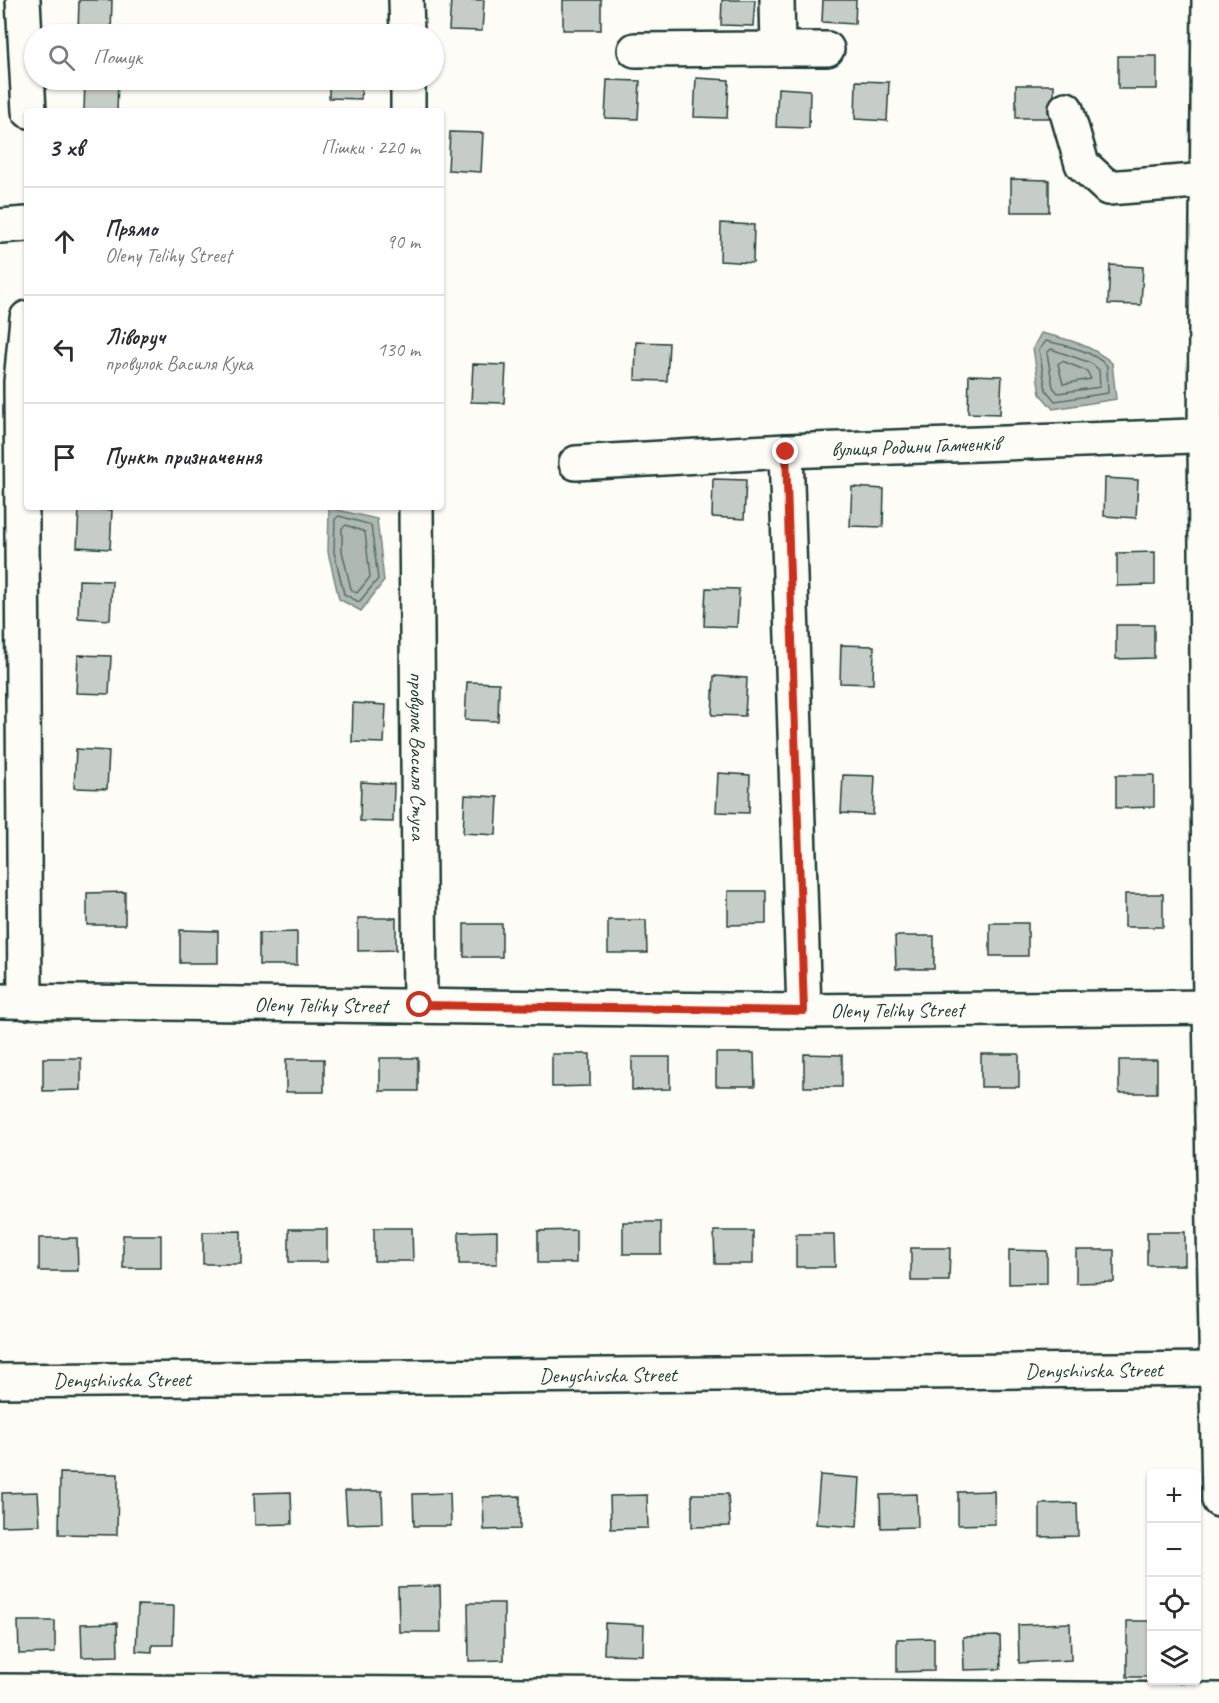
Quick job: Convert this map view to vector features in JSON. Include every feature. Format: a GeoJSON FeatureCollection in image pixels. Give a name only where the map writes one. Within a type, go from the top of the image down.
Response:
{"type":"FeatureCollection","features":[{"type":"Feature","properties":{"kind":"street"},"geometry":{"type":"LineString","coordinates":[[23,0],[24,24]]}},
{"type":"Feature","properties":{"kind":"street"},"geometry":{"type":"LineString","coordinates":[[406,0],[407,24]]}},
{"type":"Feature","properties":{"kind":"street"},"geometry":{"type":"LineString","coordinates":[[777,0],[778,49]]}},
{"type":"Feature","properties":{"kind":"street"},"geometry":{"type":"LineString","coordinates":[[1209,0],[1208,180],[1212,435],[1219,1500]]}},
{"type":"Feature","properties":{"kind":"street"},"geometry":{"type":"LineString","coordinates":[[635,50],[827,50]]}},
{"type":"Feature","properties":{"kind":"street"},"geometry":{"type":"LineString","coordinates":[[28,90],[29,108]]}},
{"type":"Feature","properties":{"kind":"street"},"geometry":{"type":"LineString","coordinates":[[408,90],[408,108]]}},
{"type":"Feature","properties":{"kind":"street"},"geometry":{"type":"LineString","coordinates":[[1066,109],[1082,164],[1108,188],[1208,180]]}},
{"type":"Feature","properties":{"kind":"street"},"geometry":{"type":"LineString","coordinates":[[0,226],[24,224]]}},
{"type":"Feature","properties":{"kind":"street"},"geometry":{"type":"LineString","coordinates":[[13,1002],[21,382],[24,350]]}},
{"type":"Feature","properties":{"kind":"street","name":"вулиця Родини Гамченків"},"geometry":{"type":"LineString","coordinates":[[576,463],[1212,435]]}},
{"type":"Feature","properties":{"kind":"street"},"geometry":{"type":"LineString","coordinates":[[786,452],[804,1011]]}},
{"type":"Feature","properties":{"kind":"street","name":"провулок Василя Стуса"},"geometry":{"type":"LineString","coordinates":[[416,510],[420,1005]]}},
{"type":"Feature","properties":{"kind":"street","name":"Oleny Telihy Street"},"geometry":{"type":"LineString","coordinates":[[13,1002],[804,1011],[1215,1007]]}},
{"type":"Feature","properties":{"kind":"street","name":"Denyshivska Street"},"geometry":{"type":"LineString","coordinates":[[0,1380],[1218,1369]]}},
{"type":"Feature","properties":{"kind":"street"},"geometry":{"type":"LineString","coordinates":[[0,1691],[1219,1700]]}},
{"type":"Feature","properties":{"kind":"water"},"geometry":{"type":"Polygon","coordinates":[[[1041,333],[1079,344],[1112,363],[1116,399],[1053,409],[1040,394],[1033,348],[1041,333]]]}},
{"type":"Feature","properties":{"kind":"water"},"geometry":{"type":"Polygon","coordinates":[[[329,510],[377,519],[384,581],[361,611],[339,599],[328,552],[329,510]]]}},
{"type":"Feature","properties":{"kind":"building"},"geometry":{"type":"Polygon","coordinates":[[[79,0],[112,0],[111,24],[78,24],[79,0]]]}},
{"type":"Feature","properties":{"kind":"building"},"geometry":{"type":"Polygon","coordinates":[[[451,0],[484,0],[482,31],[449,30],[451,0]]]}},
{"type":"Feature","properties":{"kind":"building"},"geometry":{"type":"Polygon","coordinates":[[[563,0],[601,0],[601,30],[563,30],[563,0]]]}},
{"type":"Feature","properties":{"kind":"building"},"geometry":{"type":"Polygon","coordinates":[[[722,0],[755,0],[753,26],[721,25],[722,0]]]}},
{"type":"Feature","properties":{"kind":"building"},"geometry":{"type":"Polygon","coordinates":[[[823,0],[856,0],[855,24],[822,22],[823,0]]]}},
{"type":"Feature","properties":{"kind":"building"},"geometry":{"type":"Polygon","coordinates":[[[1118,56],[1157,56],[1157,89],[1118,89],[1118,56]]]}},
{"type":"Feature","properties":{"kind":"building"},"geometry":{"type":"Polygon","coordinates":[[[696,78],[729,80],[727,118],[694,117],[696,78]]]}},
{"type":"Feature","properties":{"kind":"building"},"geometry":{"type":"Polygon","coordinates":[[[607,80],[640,81],[638,119],[605,118],[607,80]]]}},
{"type":"Feature","properties":{"kind":"building"},"geometry":{"type":"Polygon","coordinates":[[[856,81],[889,82],[887,121],[855,119],[856,81]]]}},
{"type":"Feature","properties":{"kind":"building"},"geometry":{"type":"Polygon","coordinates":[[[1016,85],[1054,85],[1054,118],[1016,118],[1016,85]]]}},
{"type":"Feature","properties":{"kind":"building"},"geometry":{"type":"Polygon","coordinates":[[[778,88],[810,90],[809,128],[776,127],[778,88]]]}},
{"type":"Feature","properties":{"kind":"building"},"geometry":{"type":"Polygon","coordinates":[[[85,90],[118,90],[117,108],[84,108],[85,90]]]}},
{"type":"Feature","properties":{"kind":"building"},"geometry":{"type":"Polygon","coordinates":[[[329,90],[361,90],[361,99],[329,98],[329,90]]]}},
{"type":"Feature","properties":{"kind":"building"},"geometry":{"type":"Polygon","coordinates":[[[450,132],[483,133],[481,172],[448,170],[450,132]]]}},
{"type":"Feature","properties":{"kind":"building"},"geometry":{"type":"Polygon","coordinates":[[[1011,179],[1049,180],[1049,212],[1011,212],[1011,179]]]}},
{"type":"Feature","properties":{"kind":"building"},"geometry":{"type":"Polygon","coordinates":[[[721,223],[754,225],[753,263],[720,261],[721,223]]]}},
{"type":"Feature","properties":{"kind":"building"},"geometry":{"type":"Polygon","coordinates":[[[1110,265],[1143,267],[1141,305],[1108,304],[1110,265]]]}},
{"type":"Feature","properties":{"kind":"building"},"geometry":{"type":"Polygon","coordinates":[[[636,342],[669,343],[667,381],[635,380],[636,342]]]}},
{"type":"Feature","properties":{"kind":"building"},"geometry":{"type":"Polygon","coordinates":[[[473,364],[506,365],[504,403],[471,402],[473,364]]]}},
{"type":"Feature","properties":{"kind":"building"},"geometry":{"type":"Polygon","coordinates":[[[969,375],[1002,376],[1000,414],[968,413],[969,375]]]}},
{"type":"Feature","properties":{"kind":"building"},"geometry":{"type":"Polygon","coordinates":[[[1105,478],[1138,480],[1136,518],[1104,516],[1105,478]]]}},
{"type":"Feature","properties":{"kind":"building"},"geometry":{"type":"Polygon","coordinates":[[[713,479],[746,480],[744,519],[712,517],[713,479]]]}},
{"type":"Feature","properties":{"kind":"building"},"geometry":{"type":"Polygon","coordinates":[[[852,487],[884,489],[883,527],[850,526],[852,487]]]}},
{"type":"Feature","properties":{"kind":"building"},"geometry":{"type":"Polygon","coordinates":[[[79,510],[112,510],[110,549],[77,547],[79,510]]]}},
{"type":"Feature","properties":{"kind":"building"},"geometry":{"type":"Polygon","coordinates":[[[1155,552],[1155,585],[1117,586],[1117,553],[1155,552]]]}},
{"type":"Feature","properties":{"kind":"building"},"geometry":{"type":"Polygon","coordinates":[[[79,580],[112,581],[110,620],[78,618],[79,580]]]}},
{"type":"Feature","properties":{"kind":"building"},"geometry":{"type":"Polygon","coordinates":[[[706,588],[739,589],[737,627],[704,626],[706,588]]]}},
{"type":"Feature","properties":{"kind":"building"},"geometry":{"type":"Polygon","coordinates":[[[1116,625],[1154,625],[1154,658],[1116,659],[1116,625]]]}},
{"type":"Feature","properties":{"kind":"building"},"geometry":{"type":"Polygon","coordinates":[[[841,645],[874,646],[873,684],[840,683],[841,645]]]}},
{"type":"Feature","properties":{"kind":"building"},"geometry":{"type":"Polygon","coordinates":[[[78,655],[111,656],[109,694],[76,693],[78,655]]]}},
{"type":"Feature","properties":{"kind":"building"},"geometry":{"type":"Polygon","coordinates":[[[714,676],[747,678],[745,716],[712,715],[714,676]]]}},
{"type":"Feature","properties":{"kind":"building"},"geometry":{"type":"Polygon","coordinates":[[[467,682],[499,683],[498,721],[465,720],[467,682]]]}},
{"type":"Feature","properties":{"kind":"building"},"geometry":{"type":"Polygon","coordinates":[[[353,703],[386,705],[384,743],[352,742],[353,703]]]}},
{"type":"Feature","properties":{"kind":"building"},"geometry":{"type":"Polygon","coordinates":[[[76,749],[109,751],[107,789],[74,788],[76,749]]]}},
{"type":"Feature","properties":{"kind":"building"},"geometry":{"type":"Polygon","coordinates":[[[718,773],[750,775],[749,813],[716,812],[718,773]]]}},
{"type":"Feature","properties":{"kind":"building"},"geometry":{"type":"Polygon","coordinates":[[[843,775],[875,776],[873,815],[841,813],[843,775]]]}},
{"type":"Feature","properties":{"kind":"building"},"geometry":{"type":"Polygon","coordinates":[[[1116,775],[1154,775],[1154,807],[1116,808],[1116,775]]]}},
{"type":"Feature","properties":{"kind":"building"},"geometry":{"type":"Polygon","coordinates":[[[361,782],[394,784],[393,822],[360,821],[361,782]]]}},
{"type":"Feature","properties":{"kind":"building"},"geometry":{"type":"Polygon","coordinates":[[[465,795],[498,797],[496,835],[463,833],[465,795]]]}},
{"type":"Feature","properties":{"kind":"building"},"geometry":{"type":"Polygon","coordinates":[[[728,891],[766,891],[766,924],[728,925],[728,891]]]}},
{"type":"Feature","properties":{"kind":"building"},"geometry":{"type":"Polygon","coordinates":[[[125,892],[125,925],[87,925],[87,893],[125,892]]]}},
{"type":"Feature","properties":{"kind":"building"},"geometry":{"type":"Polygon","coordinates":[[[1125,894],[1163,894],[1163,927],[1125,927],[1125,894]]]}},
{"type":"Feature","properties":{"kind":"building"},"geometry":{"type":"Polygon","coordinates":[[[358,918],[396,918],[396,950],[358,951],[358,918]]]}},
{"type":"Feature","properties":{"kind":"building"},"geometry":{"type":"Polygon","coordinates":[[[608,920],[646,920],[647,953],[608,953],[608,920]]]}},
{"type":"Feature","properties":{"kind":"building"},"geometry":{"type":"Polygon","coordinates":[[[990,923],[1028,923],[1028,956],[990,956],[990,923]]]}},
{"type":"Feature","properties":{"kind":"building"},"geometry":{"type":"Polygon","coordinates":[[[464,924],[502,924],[502,957],[464,957],[464,924]]]}},
{"type":"Feature","properties":{"kind":"building"},"geometry":{"type":"Polygon","coordinates":[[[180,930],[218,931],[218,963],[180,963],[180,930]]]}},
{"type":"Feature","properties":{"kind":"building"},"geometry":{"type":"Polygon","coordinates":[[[297,932],[297,965],[259,965],[259,933],[297,932]]]}},
{"type":"Feature","properties":{"kind":"building"},"geometry":{"type":"Polygon","coordinates":[[[895,936],[934,936],[934,969],[896,969],[895,936]]]}},
{"type":"Feature","properties":{"kind":"building"},"geometry":{"type":"Polygon","coordinates":[[[716,1053],[754,1053],[755,1086],[716,1086],[716,1053]]]}},
{"type":"Feature","properties":{"kind":"building"},"geometry":{"type":"Polygon","coordinates":[[[552,1054],[590,1054],[590,1086],[552,1087],[552,1054]]]}},
{"type":"Feature","properties":{"kind":"building"},"geometry":{"type":"Polygon","coordinates":[[[804,1054],[842,1055],[842,1087],[804,1087],[804,1054]]]}},
{"type":"Feature","properties":{"kind":"building"},"geometry":{"type":"Polygon","coordinates":[[[981,1054],[1019,1054],[1019,1087],[981,1087],[981,1054]]]}},
{"type":"Feature","properties":{"kind":"building"},"geometry":{"type":"Polygon","coordinates":[[[632,1057],[670,1057],[670,1089],[632,1090],[632,1057]]]}},
{"type":"Feature","properties":{"kind":"building"},"geometry":{"type":"Polygon","coordinates":[[[43,1058],[81,1058],[81,1090],[43,1091],[43,1058]]]}},
{"type":"Feature","properties":{"kind":"building"},"geometry":{"type":"Polygon","coordinates":[[[380,1058],[418,1058],[418,1091],[380,1091],[380,1058]]]}},
{"type":"Feature","properties":{"kind":"building"},"geometry":{"type":"Polygon","coordinates":[[[286,1059],[324,1059],[324,1092],[286,1092],[286,1059]]]}},
{"type":"Feature","properties":{"kind":"building"},"geometry":{"type":"Polygon","coordinates":[[[1119,1060],[1157,1060],[1157,1093],[1119,1093],[1119,1060]]]}},
{"type":"Feature","properties":{"kind":"building"},"geometry":{"type":"Polygon","coordinates":[[[623,1222],[661,1222],[661,1254],[623,1254],[623,1222]]]}},
{"type":"Feature","properties":{"kind":"building"},"geometry":{"type":"Polygon","coordinates":[[[374,1228],[412,1228],[413,1261],[374,1261],[374,1228]]]}},
{"type":"Feature","properties":{"kind":"building"},"geometry":{"type":"Polygon","coordinates":[[[289,1229],[327,1229],[327,1262],[289,1262],[289,1229]]]}},
{"type":"Feature","properties":{"kind":"building"},"geometry":{"type":"Polygon","coordinates":[[[576,1230],[576,1263],[538,1263],[538,1231],[576,1230]]]}},
{"type":"Feature","properties":{"kind":"building"},"geometry":{"type":"Polygon","coordinates":[[[241,1231],[241,1264],[203,1264],[203,1232],[241,1231]]]}},
{"type":"Feature","properties":{"kind":"building"},"geometry":{"type":"Polygon","coordinates":[[[497,1231],[497,1264],[459,1264],[459,1232],[497,1231]]]}},
{"type":"Feature","properties":{"kind":"building"},"geometry":{"type":"Polygon","coordinates":[[[714,1231],[753,1231],[753,1264],[715,1264],[714,1231]]]}},
{"type":"Feature","properties":{"kind":"building"},"geometry":{"type":"Polygon","coordinates":[[[1147,1232],[1185,1232],[1185,1265],[1147,1265],[1147,1232]]]}},
{"type":"Feature","properties":{"kind":"building"},"geometry":{"type":"Polygon","coordinates":[[[796,1234],[834,1234],[835,1267],[796,1267],[796,1234]]]}},
{"type":"Feature","properties":{"kind":"building"},"geometry":{"type":"Polygon","coordinates":[[[123,1235],[161,1235],[161,1268],[123,1268],[123,1235]]]}},
{"type":"Feature","properties":{"kind":"building"},"geometry":{"type":"Polygon","coordinates":[[[39,1238],[77,1238],[78,1271],[39,1271],[39,1238]]]}},
{"type":"Feature","properties":{"kind":"building"},"geometry":{"type":"Polygon","coordinates":[[[911,1248],[950,1248],[949,1281],[911,1281],[911,1248]]]}},
{"type":"Feature","properties":{"kind":"building"},"geometry":{"type":"Polygon","coordinates":[[[1009,1250],[1047,1251],[1047,1283],[1009,1284],[1009,1250]]]}},
{"type":"Feature","properties":{"kind":"building"},"geometry":{"type":"Polygon","coordinates":[[[1076,1250],[1114,1250],[1114,1282],[1076,1283],[1076,1250]]]}},
{"type":"Feature","properties":{"kind":"building"},"geometry":{"type":"Polygon","coordinates":[[[60,1473],[118,1474],[117,1535],[59,1534],[60,1473]]]}},
{"type":"Feature","properties":{"kind":"building"},"geometry":{"type":"Polygon","coordinates":[[[820,1475],[860,1478],[857,1527],[816,1524],[820,1475]]]}},
{"type":"Feature","properties":{"kind":"building"},"geometry":{"type":"Polygon","coordinates":[[[345,1491],[382,1491],[383,1523],[347,1524],[345,1491]]]}},
{"type":"Feature","properties":{"kind":"building"},"geometry":{"type":"Polygon","coordinates":[[[994,1491],[995,1524],[958,1525],[958,1492],[994,1491]]]}},
{"type":"Feature","properties":{"kind":"building"},"geometry":{"type":"Polygon","coordinates":[[[38,1492],[40,1525],[2,1526],[2,1493],[38,1492]]]}},
{"type":"Feature","properties":{"kind":"building"},"geometry":{"type":"Polygon","coordinates":[[[291,1492],[292,1524],[255,1525],[254,1493],[291,1492]]]}},
{"type":"Feature","properties":{"kind":"building"},"geometry":{"type":"Polygon","coordinates":[[[450,1493],[451,1526],[414,1526],[413,1494],[450,1493]]]}},
{"type":"Feature","properties":{"kind":"building"},"geometry":{"type":"Polygon","coordinates":[[[692,1494],[728,1494],[730,1526],[692,1527],[692,1494]]]}},
{"type":"Feature","properties":{"kind":"building"},"geometry":{"type":"Polygon","coordinates":[[[917,1494],[918,1527],[881,1528],[880,1495],[917,1494]]]}},
{"type":"Feature","properties":{"kind":"building"},"geometry":{"type":"Polygon","coordinates":[[[647,1495],[648,1528],[611,1529],[610,1496],[647,1495]]]}},
{"type":"Feature","properties":{"kind":"building"},"geometry":{"type":"Polygon","coordinates":[[[520,1496],[520,1529],[484,1530],[483,1497],[520,1496]]]}},
{"type":"Feature","properties":{"kind":"building"},"geometry":{"type":"Polygon","coordinates":[[[1077,1503],[1078,1536],[1040,1537],[1040,1504],[1077,1503]]]}},
{"type":"Feature","properties":{"kind":"building"},"geometry":{"type":"Polygon","coordinates":[[[440,1586],[441,1632],[399,1632],[398,1587],[440,1586]]]}},
{"type":"Feature","properties":{"kind":"building"},"geometry":{"type":"Polygon","coordinates":[[[468,1603],[504,1603],[504,1660],[469,1661],[468,1603]]]}},
{"type":"Feature","properties":{"kind":"building"},"geometry":{"type":"Polygon","coordinates":[[[138,1605],[174,1606],[173,1645],[152,1645],[152,1652],[136,1651],[138,1605]]]}},
{"type":"Feature","properties":{"kind":"building"},"geometry":{"type":"Polygon","coordinates":[[[18,1621],[55,1621],[55,1653],[19,1654],[18,1621]]]}},
{"type":"Feature","properties":{"kind":"building"},"geometry":{"type":"Polygon","coordinates":[[[1127,1621],[1147,1621],[1147,1677],[1127,1677],[1127,1621]]]}},
{"type":"Feature","properties":{"kind":"building"},"geometry":{"type":"Polygon","coordinates":[[[117,1623],[118,1656],[82,1657],[81,1624],[117,1623]]]}},
{"type":"Feature","properties":{"kind":"building"},"geometry":{"type":"Polygon","coordinates":[[[605,1623],[644,1625],[643,1655],[604,1654],[605,1623]]]}},
{"type":"Feature","properties":{"kind":"building"},"geometry":{"type":"Polygon","coordinates":[[[1070,1623],[1071,1660],[1019,1663],[1018,1625],[1070,1623]]]}},
{"type":"Feature","properties":{"kind":"building"},"geometry":{"type":"Polygon","coordinates":[[[1000,1636],[1001,1669],[964,1670],[963,1637],[1000,1636]]]}},
{"type":"Feature","properties":{"kind":"building"},"geometry":{"type":"Polygon","coordinates":[[[934,1638],[934,1671],[897,1672],[897,1639],[934,1638]]]}},
{"type":"Feature","properties":{"kind":"route"},"geometry":{"type":"LineString","coordinates":[[420,1005],[804,1011],[786,452]]}}]}
